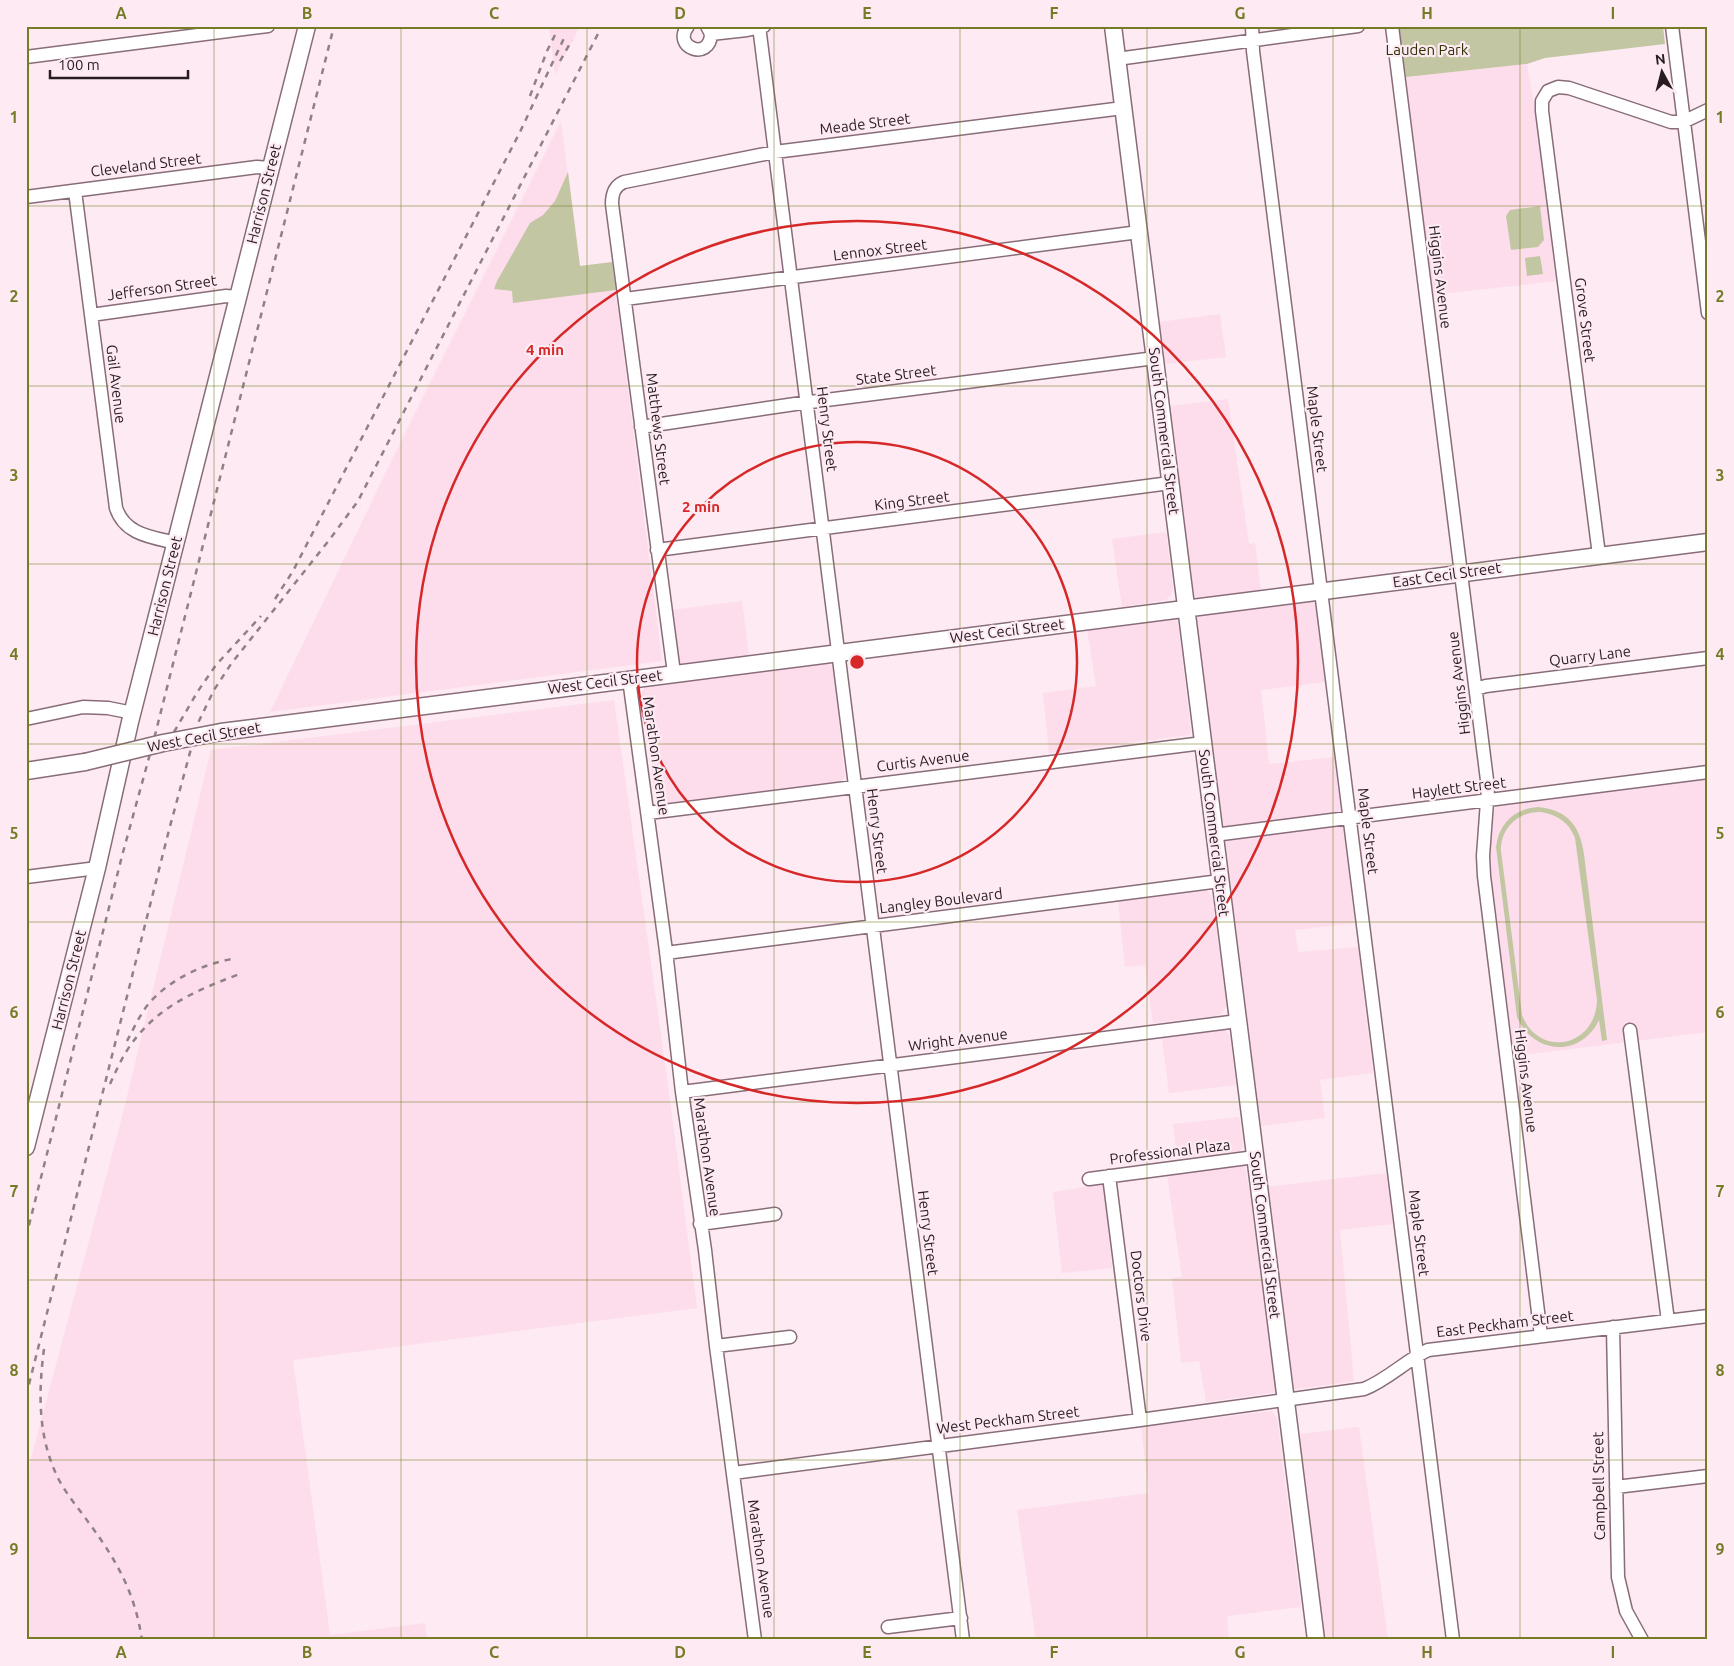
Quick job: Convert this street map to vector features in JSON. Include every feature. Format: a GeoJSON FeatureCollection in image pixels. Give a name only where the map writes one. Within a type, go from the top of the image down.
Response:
{"type":"FeatureCollection","features":[{"type":"Feature","properties":{"kind":"main road","name":"Harrison Street"},"geometry":{"type":"LineString","coordinates":[[26,1147],[29,1128],[97,868],[133,713],[307,26]]}},
{"type":"Feature","properties":{"kind":"main road","name":"South Commercial Street"},"geometry":{"type":"LineString","coordinates":[[1113,26],[1316,1640]]}},
{"type":"Feature","properties":{"kind":"main road","name":"East Cecil Street"},"geometry":{"type":"LineString","coordinates":[[1187,609],[1708,542]]}},
{"type":"Feature","properties":{"kind":"main road","name":"West Cecil Street"},"geometry":{"type":"LineString","coordinates":[[26,771],[85,762],[170,741],[221,732],[1187,609]]}},
{"type":"Feature","properties":{"kind":"street"},"geometry":{"type":"LineString","coordinates":[[26,57],[268,26]]}},
{"type":"Feature","properties":{"kind":"street"},"geometry":{"type":"LineString","coordinates":[[688,26],[684,39],[693,49],[697,50],[706,47],[709,43],[709,30],[760,27]]}},
{"type":"Feature","properties":{"kind":"street","name":"Maple Street"},"geometry":{"type":"LineString","coordinates":[[1252,26],[1252,40],[1454,1640]]}},
{"type":"Feature","properties":{"kind":"street"},"geometry":{"type":"LineString","coordinates":[[1117,59],[1358,26]]}},
{"type":"Feature","properties":{"kind":"street","name":"Higgins Avenue"},"geometry":{"type":"LineString","coordinates":[[1392,26],[1476,689],[1488,800],[1483,856],[1484,876],[1541,1336]]}},
{"type":"Feature","properties":{"kind":"street"},"geometry":{"type":"LineString","coordinates":[[1672,26],[1708,312]]}},
{"type":"Feature","properties":{"kind":"street","name":"Henry Street"},"geometry":{"type":"LineString","coordinates":[[760,27],[963,1640]]}},
{"type":"Feature","properties":{"kind":"street","name":"Grove Street"},"geometry":{"type":"LineString","coordinates":[[1599,555],[1542,100],[1548,91],[1558,88],[1569,88],[1667,121],[1684,122]]}},
{"type":"Feature","properties":{"kind":"street","name":"Meade Street"},"geometry":{"type":"LineString","coordinates":[[615,188],[624,182],[775,152],[1123,108]]}},
{"type":"Feature","properties":{"kind":"street"},"geometry":{"type":"LineString","coordinates":[[1684,122],[1708,110]]}},
{"type":"Feature","properties":{"kind":"street","name":"Cleveland Street"},"geometry":{"type":"LineString","coordinates":[[26,197],[257,167],[270,168]]}},
{"type":"Feature","properties":{"kind":"street","name":"Matthews Street"},"geometry":{"type":"LineString","coordinates":[[615,188],[612,193],[612,204],[674,673]]}},
{"type":"Feature","properties":{"kind":"street","name":"Gail Avenue"},"geometry":{"type":"LineString","coordinates":[[75,191],[118,516],[127,527],[134,531],[176,543]]}},
{"type":"Feature","properties":{"kind":"street","name":"Lennox Street"},"geometry":{"type":"LineString","coordinates":[[625,299],[1139,232]]}},
{"type":"Feature","properties":{"kind":"street","name":"Jefferson Street"},"geometry":{"type":"LineString","coordinates":[[91,315],[226,296],[238,297]]}},
{"type":"Feature","properties":{"kind":"street","name":"State Street"},"geometry":{"type":"LineString","coordinates":[[641,427],[807,403],[1155,358]]}},
{"type":"Feature","properties":{"kind":"street","name":"King Street"},"geometry":{"type":"LineString","coordinates":[[657,550],[1170,483]]}},
{"type":"Feature","properties":{"kind":"street","name":"Quarry Lane"},"geometry":{"type":"LineString","coordinates":[[1476,689],[1486,686],[1708,658]]}},
{"type":"Feature","properties":{"kind":"street","name":"Marathon Avenue"},"geometry":{"type":"LineString","coordinates":[[629,679],[755,1640]]}},
{"type":"Feature","properties":{"kind":"street"},"geometry":{"type":"LineString","coordinates":[[26,719],[83,707],[108,708],[133,713]]}},
{"type":"Feature","properties":{"kind":"street","name":"Curtis Avenue"},"geometry":{"type":"LineString","coordinates":[[648,813],[1203,743]]}},
{"type":"Feature","properties":{"kind":"street","name":"Haylett Street"},"geometry":{"type":"LineString","coordinates":[[1214,835],[1708,772]]}},
{"type":"Feature","properties":{"kind":"street"},"geometry":{"type":"LineString","coordinates":[[26,877],[97,868]]}},
{"type":"Feature","properties":{"kind":"street","name":"Langley Boulevard"},"geometry":{"type":"LineString","coordinates":[[666,953],[1220,881]]}},
{"type":"Feature","properties":{"kind":"street","name":"Wright Avenue"},"geometry":{"type":"LineString","coordinates":[[682,1092],[1238,1021]]}},
{"type":"Feature","properties":{"kind":"street"},"geometry":{"type":"LineString","coordinates":[[1630,1030],[1668,1321]]}},
{"type":"Feature","properties":{"kind":"street","name":"Professional Plaza"},"geometry":{"type":"LineString","coordinates":[[1089,1179],[1255,1157]]}},
{"type":"Feature","properties":{"kind":"street","name":"Doctors Drive"},"geometry":{"type":"LineString","coordinates":[[1109,1176],[1140,1420]]}},
{"type":"Feature","properties":{"kind":"street"},"geometry":{"type":"LineString","coordinates":[[700,1224],[775,1214]]}},
{"type":"Feature","properties":{"kind":"street","name":"East Peckham Street"},"geometry":{"type":"LineString","coordinates":[[1287,1400],[1364,1388],[1380,1381],[1428,1350],[1708,1316]]}},
{"type":"Feature","properties":{"kind":"street","name":"Campbell Street"},"geometry":{"type":"LineString","coordinates":[[1613,1327],[1617,1564],[1620,1590],[1628,1615],[1642,1640]]}},
{"type":"Feature","properties":{"kind":"street"},"geometry":{"type":"LineString","coordinates":[[716,1346],[790,1336]]}},
{"type":"Feature","properties":{"kind":"street","name":"West Peckham Street"},"geometry":{"type":"LineString","coordinates":[[733,1473],[1287,1400]]}},
{"type":"Feature","properties":{"kind":"street"},"geometry":{"type":"LineString","coordinates":[[1616,1487],[1708,1476]]}},
{"type":"Feature","properties":{"kind":"street"},"geometry":{"type":"LineString","coordinates":[[888,1627],[961,1618]]}},
{"type":"Feature","properties":{"kind":"shaded area"},"geometry":{"type":"Polygon","coordinates":[[[549,26],[580,26],[555,75],[549,26]]]}},
{"type":"Feature","properties":{"kind":"shaded area"},"geometry":{"type":"Polygon","coordinates":[[[1527,64],[1534,104],[1556,281],[1433,295],[1406,77],[1527,64]]]}},
{"type":"Feature","properties":{"kind":"shaded area"},"geometry":{"type":"Polygon","coordinates":[[[561,121],[580,266],[612,262],[662,661],[270,712],[404,435],[561,121]]]}},
{"type":"Feature","properties":{"kind":"shaded area"},"geometry":{"type":"Polygon","coordinates":[[[1220,314],[1226,357],[1164,364],[1159,322],[1220,314]]]}},
{"type":"Feature","properties":{"kind":"shaded area"},"geometry":{"type":"Polygon","coordinates":[[[1228,399],[1249,544],[1255,543],[1261,591],[1201,599],[1195,597],[1194,594],[1170,406],[1228,399]]]}},
{"type":"Feature","properties":{"kind":"shaded area"},"geometry":{"type":"Polygon","coordinates":[[[1166,532],[1173,588],[1171,595],[1166,600],[1122,607],[1112,539],[1166,532]]]}},
{"type":"Feature","properties":{"kind":"shaded area"},"geometry":{"type":"Polygon","coordinates":[[[742,601],[751,672],[827,663],[833,667],[845,778],[840,781],[668,803],[657,802],[655,799],[642,692],[646,685],[681,679],[671,610],[742,601]]]}},
{"type":"Feature","properties":{"kind":"shaded area"},"geometry":{"type":"Polygon","coordinates":[[[1312,601],[1316,604],[1325,682],[1261,690],[1269,764],[1334,757],[1355,923],[1295,930],[1298,952],[1358,947],[1373,1073],[1320,1080],[1325,1118],[1261,1126],[1197,620],[1202,614],[1312,601]]]}},
{"type":"Feature","properties":{"kind":"shaded area"},"geometry":{"type":"Polygon","coordinates":[[[1174,620],[1178,623],[1191,733],[1189,735],[1049,753],[1043,693],[1096,686],[1087,629],[1174,620]]]}},
{"type":"Feature","properties":{"kind":"shaded area"},"geometry":{"type":"Polygon","coordinates":[[[614,700],[697,1308],[293,1360],[330,1635],[425,1623],[427,1640],[26,1640],[26,1477],[122,1117],[211,750],[614,700]]]}},
{"type":"Feature","properties":{"kind":"shaded area"},"geometry":{"type":"Polygon","coordinates":[[[1708,779],[1708,1032],[1514,1056],[1489,862],[1494,809],[1501,804],[1708,779]]]}},
{"type":"Feature","properties":{"kind":"shaded area"},"geometry":{"type":"Polygon","coordinates":[[[1204,890],[1212,896],[1227,1006],[1221,1014],[1214,1016],[1153,1023],[1145,965],[1125,967],[1118,901],[1204,890]]]}},
{"type":"Feature","properties":{"kind":"shaded area"},"geometry":{"type":"Polygon","coordinates":[[[1221,1030],[1226,1031],[1230,1036],[1236,1085],[1169,1093],[1162,1038],[1221,1030]]]}},
{"type":"Feature","properties":{"kind":"shaded area"},"geometry":{"type":"Polygon","coordinates":[[[1239,1117],[1243,1147],[1240,1151],[1177,1159],[1173,1124],[1239,1117]]]}},
{"type":"Feature","properties":{"kind":"shaded area"},"geometry":{"type":"Polygon","coordinates":[[[1241,1165],[1245,1167],[1249,1189],[1386,1173],[1393,1224],[1340,1230],[1354,1381],[1206,1402],[1199,1361],[1181,1363],[1172,1278],[1182,1277],[1167,1175],[1241,1165]]]}},
{"type":"Feature","properties":{"kind":"shaded area"},"geometry":{"type":"Polygon","coordinates":[[[1104,1184],[1112,1268],[1062,1273],[1053,1192],[1104,1184]]]}},
{"type":"Feature","properties":{"kind":"shaded area"},"geometry":{"type":"Polygon","coordinates":[[[1272,1411],[1277,1418],[1301,1607],[1227,1616],[1229,1640],[1036,1640],[1017,1510],[1149,1493],[1141,1427],[1272,1411]]]}},
{"type":"Feature","properties":{"kind":"shaded area"},"geometry":{"type":"Polygon","coordinates":[[[1359,1427],[1388,1640],[1325,1640],[1300,1434],[1359,1427]]]}},
{"type":"Feature","properties":{"kind":"green space","name":"Lauden Park"},"geometry":{"type":"Polygon","coordinates":[[[1399,26],[1663,26],[1665,44],[1545,58],[1527,64],[1406,77],[1399,26]]]}},
{"type":"Feature","properties":{"kind":"green space"},"geometry":{"type":"Polygon","coordinates":[[[568,172],[580,266],[612,262],[616,290],[513,303],[512,291],[494,289],[497,281],[530,223],[543,215],[555,201],[568,172]]]}},
{"type":"Feature","properties":{"kind":"green space"},"geometry":{"type":"Polygon","coordinates":[[[1540,206],[1544,240],[1538,247],[1511,250],[1506,216],[1510,210],[1540,206]]]}},
{"type":"Feature","properties":{"kind":"green space"},"geometry":{"type":"Polygon","coordinates":[[[1540,256],[1543,274],[1527,276],[1525,258],[1540,256]]]}},
{"type":"Feature","properties":{"kind":"green space"},"geometry":{"type":"Polygon","coordinates":[[[1529,808],[1548,809],[1565,816],[1571,821],[1579,835],[1584,854],[1607,1040],[1602,1041],[1599,1020],[1591,1032],[1581,1041],[1569,1046],[1545,1045],[1534,1039],[1524,1030],[1517,1017],[1496,847],[1504,824],[1515,814],[1529,808]],[[1533,812],[1525,814],[1512,822],[1504,835],[1501,851],[1522,1015],[1530,1029],[1541,1038],[1553,1042],[1566,1042],[1577,1037],[1587,1028],[1594,1016],[1597,1000],[1575,838],[1562,820],[1547,813],[1533,812]]]}},
{"type":"Feature","properties":{"kind":"railway"},"geometry":{"type":"LineString","coordinates":[[26,1237],[334,26]]}},
{"type":"Feature","properties":{"kind":"railway"},"geometry":{"type":"LineString","coordinates":[[26,1396],[169,830],[198,723],[214,690],[231,664],[358,501],[602,26]]}},
{"type":"Feature","properties":{"kind":"railway"},"geometry":{"type":"LineString","coordinates":[[530,96],[547,51],[557,31]]}},
{"type":"Feature","properties":{"kind":"railway"},"geometry":{"type":"LineString","coordinates":[[275,599],[293,571],[520,132],[565,36]]}},
{"type":"Feature","properties":{"kind":"railway"},"geometry":{"type":"LineString","coordinates":[[560,61],[572,40]]}},
{"type":"Feature","properties":{"kind":"railway"},"geometry":{"type":"LineString","coordinates":[[174,732],[216,665],[261,616]]}},
{"type":"Feature","properties":{"kind":"railway"},"geometry":{"type":"LineString","coordinates":[[127,1041],[147,1005],[160,993],[188,974],[209,965],[232,959]]}},
{"type":"Feature","properties":{"kind":"railway"},"geometry":{"type":"LineString","coordinates":[[110,1084],[124,1056],[137,1036],[149,1023],[177,1002],[242,973]]}},
{"type":"Feature","properties":{"kind":"railway"},"geometry":{"type":"LineString","coordinates":[[44,1349],[41,1416],[43,1432],[52,1464],[69,1497],[99,1537],[116,1564],[130,1592],[142,1640]]}}]}
